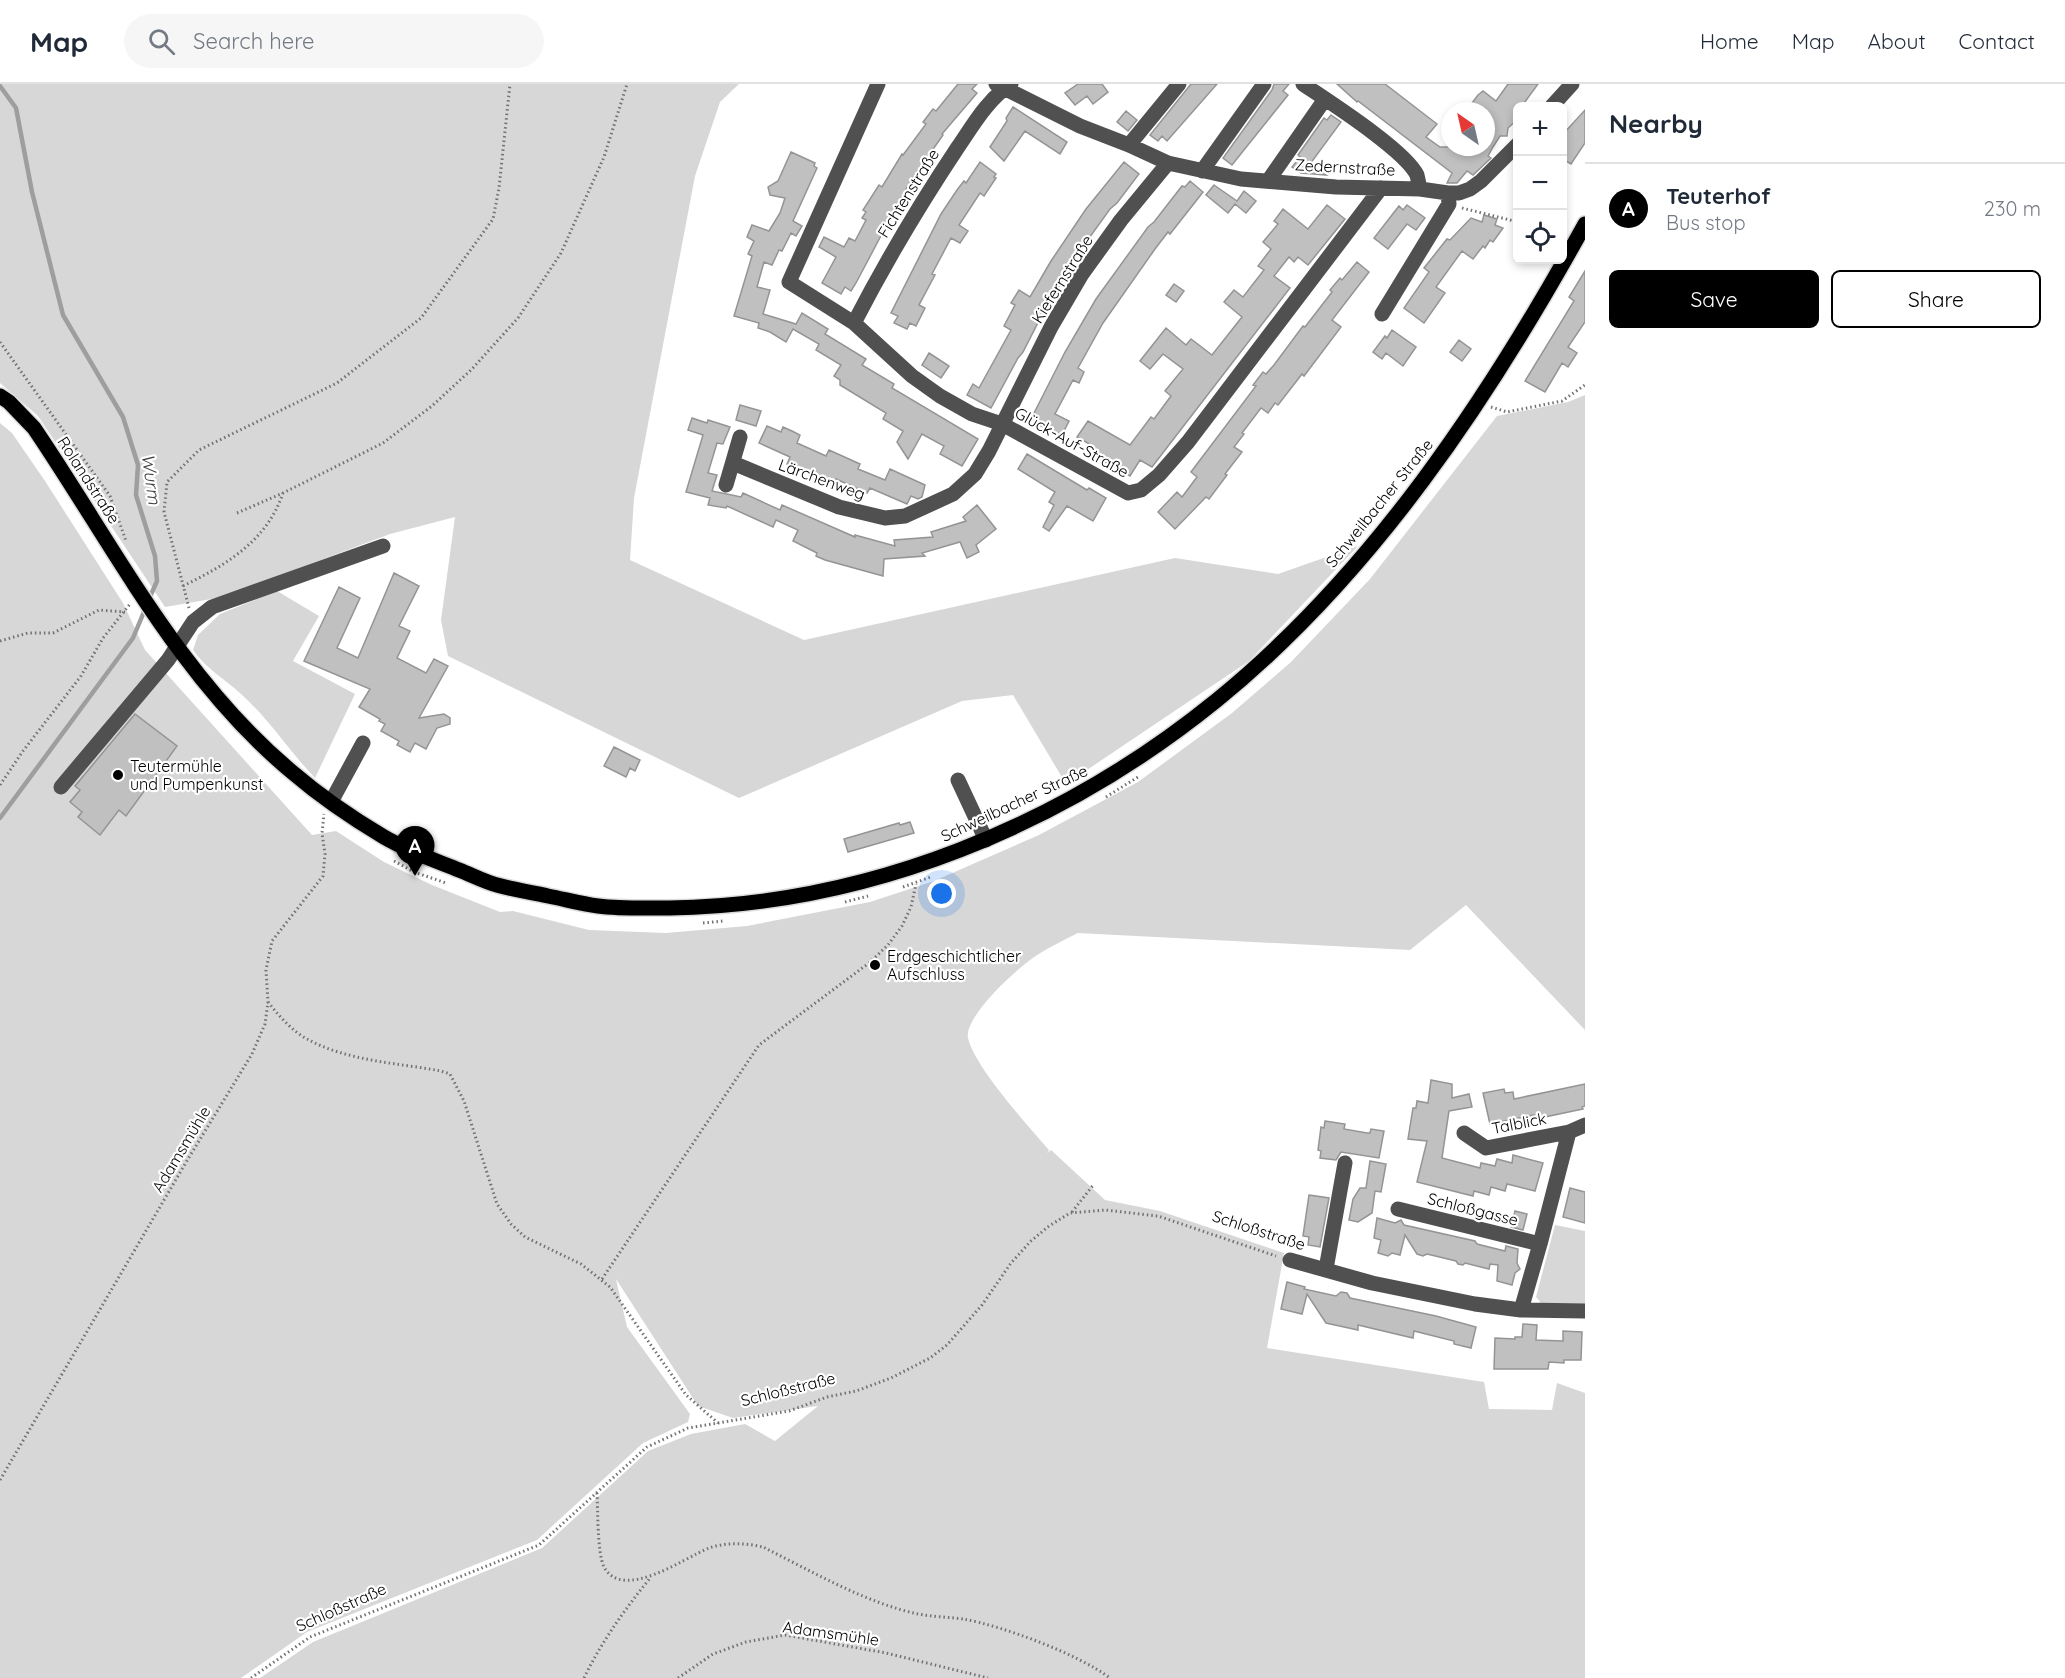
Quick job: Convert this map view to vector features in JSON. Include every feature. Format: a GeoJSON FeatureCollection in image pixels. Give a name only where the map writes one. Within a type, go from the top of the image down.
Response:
{"type":"FeatureCollection","features":[{"type":"Feature","properties":{"kind":"main road","name":"Schweilbacher Straße"},"geometry":{"type":"LineString","coordinates":[[139,591],[174,642],[234,716],[291,772],[387,839],[495,885],[598,906],[708,907],[786,899],[848,886],[911,868],[986,840],[1049,810],[1109,777],[1218,700],[1284,640],[1347,573],[1398,513],[1466,422],[1585,224]]}},
{"type":"Feature","properties":{"kind":"main road","name":"Rolandstraße"},"geometry":{"type":"LineString","coordinates":[[0,396],[34,428],[139,591]]}},
{"type":"Feature","properties":{"kind":"street","name":"Glück-Auf-Straße"},"geometry":{"type":"LineString","coordinates":[[878,84],[789,282],[854,323],[912,376],[940,396],[972,414],[1002,424],[1128,493],[1141,490],[1159,475],[1188,442],[1381,188]]}},
{"type":"Feature","properties":{"kind":"street"},"geometry":{"type":"LineString","coordinates":[[1129,145],[1179,84]]}},
{"type":"Feature","properties":{"kind":"street"},"geometry":{"type":"LineString","coordinates":[[1202,171],[1264,84]]}},
{"type":"Feature","properties":{"kind":"street"},"geometry":{"type":"LineString","coordinates":[[1303,84],[1400,155],[1417,174],[1420,189],[1448,199]]}},
{"type":"Feature","properties":{"kind":"street"},"geometry":{"type":"LineString","coordinates":[[1556,102],[1572,84]]}},
{"type":"Feature","properties":{"kind":"street","name":"Fichtenstraße"},"geometry":{"type":"LineString","coordinates":[[854,323],[893,252],[948,162],[981,112],[1004,86]]}},
{"type":"Feature","properties":{"kind":"street","name":"Zedernstraße"},"geometry":{"type":"LineString","coordinates":[[1004,86],[1080,126],[1168,163],[1241,179],[1420,189]]}},
{"type":"Feature","properties":{"kind":"street","name":"Zedernstraße"},"geometry":{"type":"LineString","coordinates":[[1269,181],[1325,99]]}},
{"type":"Feature","properties":{"kind":"street"},"geometry":{"type":"LineString","coordinates":[[1382,314],[1448,199],[1481,181],[1513,149]]}},
{"type":"Feature","properties":{"kind":"street","name":"Kiefernstraße"},"geometry":{"type":"LineString","coordinates":[[1002,424],[1051,327],[1082,274],[1121,220],[1168,163]]}},
{"type":"Feature","properties":{"kind":"street","name":"Lärchenweg"},"geometry":{"type":"LineString","coordinates":[[733,463],[839,507],[885,518],[906,516],[953,494],[975,474],[1002,424]]}},
{"type":"Feature","properties":{"kind":"street"},"geometry":{"type":"LineString","coordinates":[[726,485],[740,437]]}},
{"type":"Feature","properties":{"kind":"street"},"geometry":{"type":"LineString","coordinates":[[61,787],[168,660],[174,642],[193,622],[212,607],[383,546]]}},
{"type":"Feature","properties":{"kind":"street"},"geometry":{"type":"LineString","coordinates":[[331,802],[363,743]]}},
{"type":"Feature","properties":{"kind":"street"},"geometry":{"type":"LineString","coordinates":[[958,780],[986,840]]}},
{"type":"Feature","properties":{"kind":"street","name":"Talblick"},"geometry":{"type":"LineString","coordinates":[[1464,1133],[1486,1148],[1569,1132],[1585,1125]]}},
{"type":"Feature","properties":{"kind":"street"},"geometry":{"type":"LineString","coordinates":[[1521,1310],[1569,1132]]}},
{"type":"Feature","properties":{"kind":"street","name":"Schloßstraße"},"geometry":{"type":"LineString","coordinates":[[1326,1269],[1345,1163]]}},
{"type":"Feature","properties":{"kind":"street","name":"Schloßgasse"},"geometry":{"type":"LineString","coordinates":[[1398,1209],[1540,1244]]}},
{"type":"Feature","properties":{"kind":"street","name":"Schloßstraße"},"geometry":{"type":"LineString","coordinates":[[1290,1260],[1420,1294],[1521,1310],[1585,1311]]}},
{"type":"Feature","properties":{"kind":"path"},"geometry":{"type":"LineString","coordinates":[[193,622],[164,512],[167,482],[199,450],[337,383],[421,318],[493,219],[500,188],[510,84]]}},
{"type":"Feature","properties":{"kind":"path"},"geometry":{"type":"LineString","coordinates":[[237,513],[284,493],[383,443],[424,412],[472,369],[518,318],[561,253],[604,157],[627,84]]}},
{"type":"Feature","properties":{"kind":"path"},"geometry":{"type":"LineString","coordinates":[[1448,199],[1513,220]]}},
{"type":"Feature","properties":{"kind":"path"},"geometry":{"type":"LineString","coordinates":[[0,342],[110,496],[127,546]]}},
{"type":"Feature","properties":{"kind":"path"},"geometry":{"type":"LineString","coordinates":[[1491,407],[1507,412],[1562,401],[1585,385]]}},
{"type":"Feature","properties":{"kind":"path"},"geometry":{"type":"LineString","coordinates":[[183,586],[238,554],[277,513],[284,493]]}},
{"type":"Feature","properties":{"kind":"path"},"geometry":{"type":"LineString","coordinates":[[0,785],[23,751],[81,676],[102,638],[130,605]]}},
{"type":"Feature","properties":{"kind":"path"},"geometry":{"type":"LineString","coordinates":[[0,640],[28,633],[53,633],[99,610],[125,612]]}},
{"type":"Feature","properties":{"kind":"path","name":"Adamsmühle"},"geometry":{"type":"LineString","coordinates":[[0,1480],[252,1054],[265,1024],[268,1002],[266,970],[272,941],[323,876],[325,854],[323,816]]}},
{"type":"Feature","properties":{"kind":"path"},"geometry":{"type":"LineString","coordinates":[[602,1279],[759,1045],[869,963],[895,936],[911,907],[916,883],[911,868]]}},
{"type":"Feature","properties":{"kind":"path"},"geometry":{"type":"LineString","coordinates":[[268,1002],[282,1019],[308,1040],[348,1055],[450,1074],[464,1101],[497,1204],[511,1224],[525,1237],[581,1264],[602,1279],[625,1307],[686,1395],[718,1423]]}},
{"type":"Feature","properties":{"kind":"path"},"geometry":{"type":"LineString","coordinates":[[1071,1213],[1094,1184]]}},
{"type":"Feature","properties":{"kind":"path","name":"Schloßstraße"},"geometry":{"type":"LineString","coordinates":[[251,1678],[310,1637],[539,1545],[647,1447],[688,1428],[789,1411],[827,1397],[856,1391],[891,1378],[930,1358],[947,1345],[982,1305],[1011,1263],[1031,1241],[1049,1226],[1071,1213],[1105,1210],[1158,1216],[1290,1260]]}},
{"type":"Feature","properties":{"kind":"path"},"geometry":{"type":"LineString","coordinates":[[597,1493],[603,1565],[610,1575],[618,1580],[632,1580],[652,1575],[711,1548],[746,1542],[764,1547],[870,1598],[917,1613],[965,1620],[1012,1633],[1067,1654],[1110,1678]]}},
{"type":"Feature","properties":{"kind":"path"},"geometry":{"type":"LineString","coordinates":[[584,1678],[596,1653],[622,1612],[652,1575]]}},
{"type":"Feature","properties":{"kind":"path","name":"Adamsmühle"},"geometry":{"type":"LineString","coordinates":[[678,1678],[713,1654],[746,1642],[785,1635],[886,1653],[988,1678]]}},
{"type":"Feature","properties":{"kind":"shaded area"},"geometry":{"type":"Polygon","coordinates":[[[0,84],[739,84],[720,102],[695,176],[634,498],[630,560],[804,640],[1175,558],[1278,574],[1358,546],[1249,661],[1066,784],[1013,695],[962,701],[739,798],[448,656],[441,620],[455,517],[390,534],[223,597],[165,607],[38,416],[0,383],[0,84]]]}},
{"type":"Feature","properties":{"kind":"shaded area"},"geometry":{"type":"Polygon","coordinates":[[[1585,395],[1585,1030],[1466,905],[1410,950],[1078,933],[1036,956],[1002,984],[974,1019],[968,1038],[980,1064],[1049,1150],[1047,1153],[1051,1150],[1105,1200],[1160,1211],[1284,1253],[1267,1348],[1484,1382],[1489,1409],[1552,1410],[1557,1383],[1585,1393],[1585,1678],[260,1678],[313,1642],[542,1548],[648,1451],[691,1434],[745,1424],[775,1441],[818,1406],[733,1418],[698,1406],[616,1279],[627,1327],[690,1414],[688,1422],[643,1443],[537,1540],[307,1632],[241,1678],[0,1678],[0,423],[12,433],[45,481],[123,603],[145,650],[312,835],[336,831],[384,862],[432,885],[500,912],[513,911],[589,930],[666,933],[747,926],[870,902],[934,881],[1039,835],[1138,782],[1232,713],[1291,662],[1370,579],[1497,416],[1568,402],[1585,395]]]}},
{"type":"Feature","properties":{"kind":"shaded area"},"geometry":{"type":"Polygon","coordinates":[[[277,591],[319,616],[293,661],[355,694],[315,778],[251,704],[193,650],[198,635],[220,614],[277,591]]]}},
{"type":"Feature","properties":{"kind":"shaded area"},"geometry":{"type":"Polygon","coordinates":[[[1555,1225],[1585,1231],[1585,1307],[1545,1308],[1536,1297],[1555,1225]]]}},
{"type":"Feature","properties":{"kind":"building"},"geometry":{"type":"Polygon","coordinates":[[[958,84],[977,84],[972,89],[977,93],[942,134],[912,179],[851,291],[845,287],[841,294],[822,283],[836,257],[819,247],[824,237],[844,247],[849,238],[855,241],[866,220],[862,218],[866,212],[863,210],[879,185],[882,187],[902,154],[926,124],[923,122],[933,109],[936,111],[958,84]]]}},
{"type":"Feature","properties":{"kind":"building"},"geometry":{"type":"Polygon","coordinates":[[[1078,84],[1102,84],[1108,92],[1093,104],[1087,96],[1075,105],[1065,93],[1078,84]]]}},
{"type":"Feature","properties":{"kind":"building"},"geometry":{"type":"Polygon","coordinates":[[[1191,84],[1217,84],[1167,141],[1162,136],[1158,141],[1150,135],[1191,84]]]}},
{"type":"Feature","properties":{"kind":"building"},"geometry":{"type":"Polygon","coordinates":[[[1274,84],[1289,84],[1283,91],[1288,95],[1232,165],[1223,158],[1274,84]]]}},
{"type":"Feature","properties":{"kind":"building"},"geometry":{"type":"Polygon","coordinates":[[[1337,84],[1385,84],[1437,124],[1426,137],[1441,147],[1441,156],[1488,156],[1491,158],[1473,175],[1467,171],[1457,183],[1447,183],[1452,173],[1357,102],[1337,84]]]}},
{"type":"Feature","properties":{"kind":"building"},"geometry":{"type":"Polygon","coordinates":[[[1508,84],[1538,84],[1525,102],[1513,102],[1513,124],[1508,128],[1507,136],[1500,136],[1495,144],[1495,102],[1473,102],[1483,91],[1496,101],[1508,84]]]}},
{"type":"Feature","properties":{"kind":"building"},"geometry":{"type":"Polygon","coordinates":[[[1013,107],[1067,142],[1060,154],[1025,131],[1004,161],[990,147],[1013,107]]]}},
{"type":"Feature","properties":{"kind":"building"},"geometry":{"type":"Polygon","coordinates":[[[1585,110],[1585,143],[1571,164],[1567,162],[1567,130],[1585,110]]]}},
{"type":"Feature","properties":{"kind":"building"},"geometry":{"type":"Polygon","coordinates":[[[1126,111],[1137,120],[1128,131],[1117,122],[1126,111]]]}},
{"type":"Feature","properties":{"kind":"building"},"geometry":{"type":"Polygon","coordinates":[[[1331,115],[1341,122],[1310,164],[1326,175],[1301,173],[1292,167],[1300,157],[1298,155],[1324,118],[1327,120],[1331,115]]]}},
{"type":"Feature","properties":{"kind":"building"},"geometry":{"type":"Polygon","coordinates":[[[791,152],[815,163],[814,166],[817,168],[793,221],[802,226],[796,236],[791,233],[772,265],[764,262],[757,287],[770,290],[763,314],[796,324],[802,313],[828,329],[825,334],[866,359],[862,365],[894,384],[892,388],[978,439],[962,466],[940,454],[944,446],[922,434],[908,459],[897,442],[903,431],[883,419],[886,413],[840,385],[840,380],[834,376],[841,365],[816,350],[819,344],[793,329],[786,342],[758,328],[759,323],[734,316],[752,256],[748,254],[754,241],[747,237],[752,225],[769,231],[780,213],[785,198],[770,195],[768,187],[778,181],[791,152]]]}},
{"type":"Feature","properties":{"kind":"building"},"geometry":{"type":"Polygon","coordinates":[[[980,162],[996,174],[994,177],[996,178],[984,196],[980,193],[959,225],[968,231],[960,243],[951,238],[919,305],[925,308],[916,326],[910,323],[907,329],[894,323],[898,316],[891,313],[941,214],[980,162]]]}},
{"type":"Feature","properties":{"kind":"building"},"geometry":{"type":"Polygon","coordinates":[[[1124,162],[1139,174],[1074,259],[991,408],[967,395],[973,384],[979,388],[1011,330],[1004,326],[1015,305],[1011,303],[1019,290],[1030,297],[1086,209],[1124,162]]]}},
{"type":"Feature","properties":{"kind":"building"},"geometry":{"type":"Polygon","coordinates":[[[1190,181],[1203,192],[1170,234],[1168,232],[1155,249],[1103,323],[1078,368],[1084,372],[1079,383],[1073,380],[1055,414],[1069,421],[1062,435],[1039,425],[1031,419],[1065,352],[1096,299],[1148,227],[1182,186],[1185,187],[1190,181]]]}},
{"type":"Feature","properties":{"kind":"building"},"geometry":{"type":"Polygon","coordinates":[[[1214,185],[1237,201],[1244,191],[1256,201],[1246,213],[1235,204],[1228,213],[1206,195],[1214,185]]]}},
{"type":"Feature","properties":{"kind":"building"},"geometry":{"type":"Polygon","coordinates":[[[1327,205],[1345,219],[1308,265],[1298,257],[1294,262],[1289,257],[1274,276],[1290,288],[1152,467],[1140,460],[1130,476],[1089,453],[1093,446],[1077,437],[1088,421],[1130,445],[1151,417],[1154,419],[1171,396],[1165,391],[1183,369],[1163,354],[1150,369],[1140,361],[1166,328],[1186,345],[1191,339],[1212,355],[1242,317],[1224,302],[1234,290],[1243,297],[1264,270],[1258,266],[1271,249],[1263,242],[1278,224],[1274,221],[1283,209],[1308,229],[1327,205]]]}},
{"type":"Feature","properties":{"kind":"building"},"geometry":{"type":"Polygon","coordinates":[[[1407,205],[1425,218],[1416,230],[1407,224],[1388,249],[1374,238],[1399,206],[1403,210],[1407,205]]]}},
{"type":"Feature","properties":{"kind":"building"},"geometry":{"type":"Polygon","coordinates":[[[1484,215],[1497,219],[1495,225],[1503,228],[1493,242],[1490,240],[1473,259],[1462,251],[1436,287],[1445,293],[1424,323],[1404,308],[1429,272],[1424,268],[1447,239],[1450,240],[1471,218],[1482,222],[1484,215]]]}},
{"type":"Feature","properties":{"kind":"building"},"geometry":{"type":"Polygon","coordinates":[[[1357,262],[1369,272],[1332,320],[1341,327],[1304,376],[1302,374],[1278,405],[1275,403],[1268,413],[1261,408],[1234,447],[1242,452],[1225,474],[1227,475],[1209,499],[1206,497],[1175,529],[1158,512],[1177,492],[1182,497],[1197,477],[1191,472],[1256,386],[1253,385],[1263,372],[1266,374],[1274,365],[1332,292],[1330,290],[1357,262]]]}},
{"type":"Feature","properties":{"kind":"building"},"geometry":{"type":"Polygon","coordinates":[[[1585,271],[1585,322],[1568,347],[1577,353],[1568,367],[1562,363],[1545,392],[1525,381],[1574,301],[1569,297],[1585,271]]]}},
{"type":"Feature","properties":{"kind":"building"},"geometry":{"type":"Polygon","coordinates":[[[1174,284],[1184,291],[1176,302],[1166,295],[1174,284]]]}},
{"type":"Feature","properties":{"kind":"building"},"geometry":{"type":"Polygon","coordinates":[[[1392,330],[1416,347],[1403,366],[1386,353],[1382,359],[1373,352],[1392,330]]]}},
{"type":"Feature","properties":{"kind":"building"},"geometry":{"type":"Polygon","coordinates":[[[1459,340],[1471,349],[1462,361],[1450,352],[1459,340]]]}},
{"type":"Feature","properties":{"kind":"building"},"geometry":{"type":"Polygon","coordinates":[[[929,353],[949,366],[941,378],[922,365],[929,353]]]}},
{"type":"Feature","properties":{"kind":"building"},"geometry":{"type":"Polygon","coordinates":[[[740,405],[761,411],[756,426],[736,420],[740,405]]]}},
{"type":"Feature","properties":{"kind":"building"},"geometry":{"type":"Polygon","coordinates":[[[692,418],[730,427],[723,444],[717,443],[708,473],[717,475],[712,491],[741,497],[743,493],[780,510],[782,505],[855,537],[855,535],[895,546],[894,540],[933,537],[931,532],[966,521],[963,517],[977,505],[996,529],[976,545],[979,552],[967,558],[960,542],[922,553],[925,556],[884,559],[883,576],[825,560],[816,556],[817,553],[793,541],[798,530],[776,520],[773,527],[727,506],[726,508],[708,505],[710,498],[686,492],[703,435],[688,430],[692,418]]]}},
{"type":"Feature","properties":{"kind":"building"},"geometry":{"type":"Polygon","coordinates":[[[767,426],[781,432],[783,427],[792,431],[800,435],[797,443],[826,456],[829,450],[860,464],[858,469],[885,480],[890,469],[925,485],[922,497],[918,499],[911,496],[907,504],[870,488],[867,493],[836,479],[833,484],[787,464],[790,457],[759,443],[767,426]]]}},
{"type":"Feature","properties":{"kind":"building"},"geometry":{"type":"Polygon","coordinates":[[[1027,454],[1087,490],[1089,488],[1106,498],[1093,521],[1067,506],[1049,531],[1043,527],[1054,505],[1049,502],[1055,492],[1018,469],[1027,454]]]}},
{"type":"Feature","properties":{"kind":"building"},"geometry":{"type":"Polygon","coordinates":[[[394,573],[419,586],[399,626],[410,631],[397,658],[426,673],[434,659],[448,666],[419,718],[444,714],[450,718],[450,724],[437,728],[426,749],[415,743],[410,752],[397,745],[399,741],[381,731],[385,724],[379,721],[380,719],[359,707],[370,689],[304,661],[339,587],[360,598],[337,648],[358,658],[394,573]]]}},
{"type":"Feature","properties":{"kind":"building","name":"Teutermühle und Pumpenkunst"},"geometry":{"type":"Polygon","coordinates":[[[135,714],[177,746],[126,816],[119,810],[100,835],[78,817],[82,812],[70,802],[80,790],[75,786],[135,714]]]}},
{"type":"Feature","properties":{"kind":"building"},"geometry":{"type":"Polygon","coordinates":[[[614,747],[640,760],[635,771],[630,768],[626,777],[604,766],[614,747]]]}},
{"type":"Feature","properties":{"kind":"building"},"geometry":{"type":"Polygon","coordinates":[[[910,822],[914,833],[848,852],[844,839],[910,822]]]}},
{"type":"Feature","properties":{"kind":"building"},"geometry":{"type":"Polygon","coordinates":[[[1431,1080],[1452,1084],[1452,1098],[1469,1094],[1472,1107],[1449,1111],[1442,1158],[1480,1168],[1481,1163],[1495,1166],[1497,1159],[1512,1163],[1513,1155],[1543,1163],[1535,1191],[1507,1184],[1505,1191],[1491,1187],[1489,1195],[1474,1191],[1473,1196],[1417,1182],[1427,1141],[1408,1139],[1413,1108],[1416,1108],[1417,1101],[1428,1103],[1431,1080]]]}},
{"type":"Feature","properties":{"kind":"building"},"geometry":{"type":"Polygon","coordinates":[[[1585,1084],[1583,1109],[1535,1119],[1534,1115],[1490,1124],[1483,1093],[1504,1089],[1505,1093],[1513,1092],[1514,1099],[1585,1084]]]}},
{"type":"Feature","properties":{"kind":"building"},"geometry":{"type":"Polygon","coordinates":[[[1325,1121],[1345,1124],[1344,1129],[1367,1133],[1370,1133],[1371,1129],[1384,1131],[1379,1158],[1341,1152],[1336,1160],[1320,1158],[1321,1151],[1318,1150],[1321,1127],[1324,1128],[1325,1121]]]}},
{"type":"Feature","properties":{"kind":"building"},"geometry":{"type":"Polygon","coordinates":[[[1370,1161],[1386,1164],[1381,1192],[1375,1191],[1372,1213],[1358,1222],[1349,1220],[1353,1199],[1360,1188],[1366,1188],[1370,1161]]]}},
{"type":"Feature","properties":{"kind":"building"},"geometry":{"type":"Polygon","coordinates":[[[1570,1188],[1585,1192],[1585,1223],[1563,1217],[1570,1188]]]}},
{"type":"Feature","properties":{"kind":"building"},"geometry":{"type":"Polygon","coordinates":[[[1309,1195],[1329,1198],[1320,1247],[1308,1245],[1309,1237],[1303,1236],[1309,1195]]]}},
{"type":"Feature","properties":{"kind":"building"},"geometry":{"type":"Polygon","coordinates":[[[1515,1211],[1527,1214],[1523,1230],[1511,1227],[1515,1211]]]}},
{"type":"Feature","properties":{"kind":"building"},"geometry":{"type":"Polygon","coordinates":[[[1377,1218],[1395,1223],[1401,1220],[1404,1225],[1475,1241],[1477,1244],[1505,1251],[1506,1246],[1518,1249],[1517,1263],[1520,1269],[1515,1273],[1512,1285],[1497,1281],[1498,1265],[1490,1264],[1489,1269],[1465,1263],[1458,1264],[1456,1261],[1427,1254],[1423,1256],[1417,1254],[1405,1235],[1400,1255],[1392,1253],[1388,1256],[1378,1253],[1381,1240],[1374,1238],[1377,1218]]]}},
{"type":"Feature","properties":{"kind":"building"},"geometry":{"type":"Polygon","coordinates":[[[1287,1282],[1305,1287],[1304,1289],[1336,1296],[1341,1292],[1347,1293],[1350,1298],[1476,1327],[1471,1348],[1454,1344],[1454,1341],[1414,1331],[1413,1338],[1358,1325],[1358,1330],[1326,1323],[1307,1294],[1302,1314],[1281,1309],[1287,1282]]]}},
{"type":"Feature","properties":{"kind":"building"},"geometry":{"type":"Polygon","coordinates":[[[1523,1324],[1537,1325],[1536,1340],[1563,1341],[1563,1331],[1582,1332],[1581,1360],[1564,1360],[1564,1363],[1549,1362],[1548,1369],[1494,1369],[1495,1338],[1522,1337],[1523,1324]]]}},
{"type":"Feature","properties":{"kind":"waterway","name":"Wurm"},"geometry":{"type":"LineString","coordinates":[[0,86],[16,108],[32,192],[63,315],[123,417],[138,465],[136,495],[155,556],[157,581],[149,599]]}},
{"type":"Feature","properties":{"kind":"waterway","name":"Wurm"},"geometry":{"type":"LineString","coordinates":[[0,818],[133,638],[146,607]]}},
{"type":"Feature","properties":{"kind":"place","name":"Teutermühle und Pumpenkunst"},"geometry":{"type":"Point","coordinates":[118,775]}},
{"type":"Feature","properties":{"kind":"place","name":"Teuterhof"},"geometry":{"type":"Point","coordinates":[415,876]}},
{"type":"Feature","properties":{"kind":"place","name":"Erdgeschichtlicher Aufschluss"},"geometry":{"type":"Point","coordinates":[875,965]}}]}
